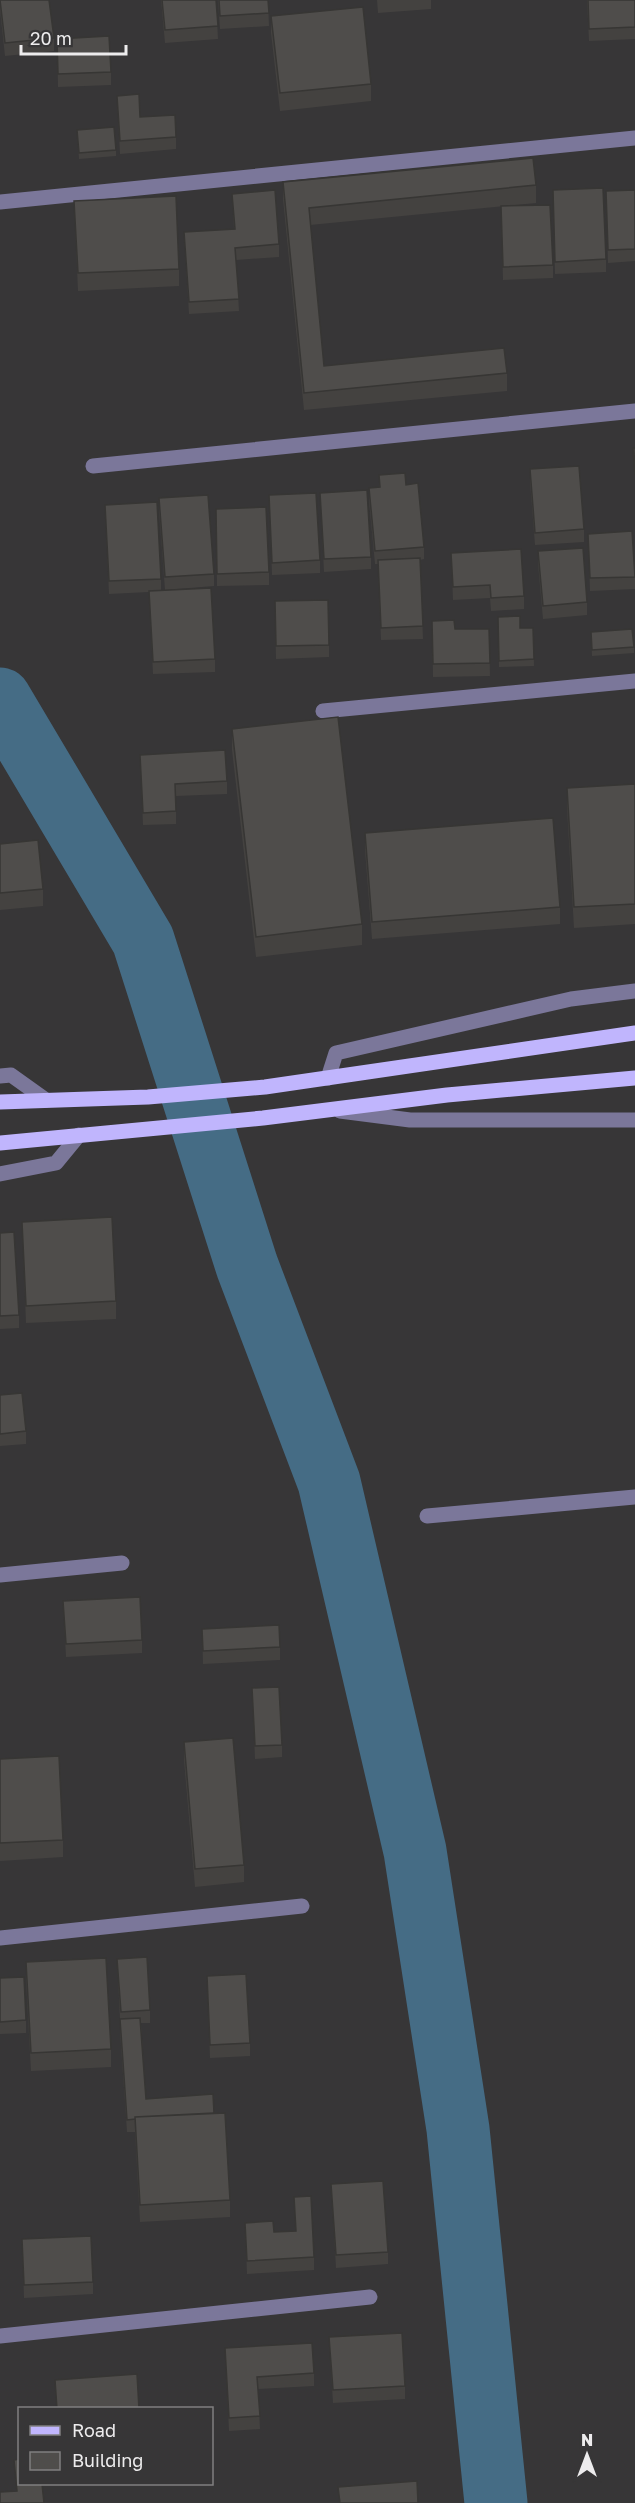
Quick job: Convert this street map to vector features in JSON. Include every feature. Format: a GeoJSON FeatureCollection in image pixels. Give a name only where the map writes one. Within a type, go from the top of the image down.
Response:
{"type":"FeatureCollection","features":[{"type":"Feature","properties":{"kind":"main road"},"geometry":{"type":"LineString","coordinates":[[0,1102],[148,1097],[265,1087],[635,1033]]}},
{"type":"Feature","properties":{"kind":"main road"},"geometry":{"type":"LineString","coordinates":[[0,1143],[263,1118],[447,1095],[635,1078]]}},
{"type":"Feature","properties":{"kind":"street"},"geometry":{"type":"LineString","coordinates":[[0,202],[635,138]]}},
{"type":"Feature","properties":{"kind":"street"},"geometry":{"type":"LineString","coordinates":[[93,466],[635,411]]}},
{"type":"Feature","properties":{"kind":"street"},"geometry":{"type":"LineString","coordinates":[[323,711],[635,681]]}},
{"type":"Feature","properties":{"kind":"street"},"geometry":{"type":"LineString","coordinates":[[328,1078],[336,1053],[571,999],[635,991]]}},
{"type":"Feature","properties":{"kind":"street"},"geometry":{"type":"LineString","coordinates":[[0,1076],[10,1075],[46,1100]]}},
{"type":"Feature","properties":{"kind":"street"},"geometry":{"type":"LineString","coordinates":[[328,1110],[410,1120],[635,1120]]}},
{"type":"Feature","properties":{"kind":"street"},"geometry":{"type":"LineString","coordinates":[[0,1174],[56,1163],[79,1135]]}},
{"type":"Feature","properties":{"kind":"street"},"geometry":{"type":"LineString","coordinates":[[427,1516],[635,1497]]}},
{"type":"Feature","properties":{"kind":"street"},"geometry":{"type":"LineString","coordinates":[[0,1575],[122,1563]]}},
{"type":"Feature","properties":{"kind":"street"},"geometry":{"type":"LineString","coordinates":[[0,1938],[302,1906]]}},
{"type":"Feature","properties":{"kind":"street"},"geometry":{"type":"LineString","coordinates":[[0,2336],[370,2297]]}},
{"type":"Feature","properties":{"kind":"building"},"geometry":{"type":"Polygon","coordinates":[[[0,0],[49,0],[54,38],[5,43],[0,0]]]}},
{"type":"Feature","properties":{"kind":"building"},"geometry":{"type":"Polygon","coordinates":[[[162,0],[216,0],[218,26],[165,30],[162,0]]]}},
{"type":"Feature","properties":{"kind":"building"},"geometry":{"type":"Polygon","coordinates":[[[219,0],[268,0],[269,13],[220,16],[219,0]]]}},
{"type":"Feature","properties":{"kind":"building"},"geometry":{"type":"Polygon","coordinates":[[[588,0],[635,0],[635,27],[589,29],[588,0]]]}},
{"type":"Feature","properties":{"kind":"building"},"geometry":{"type":"Polygon","coordinates":[[[363,7],[371,84],[280,93],[271,16],[363,7]]]}},
{"type":"Feature","properties":{"kind":"building"},"geometry":{"type":"Polygon","coordinates":[[[109,36],[111,72],[58,74],[57,39],[109,36]]]}},
{"type":"Feature","properties":{"kind":"building"},"geometry":{"type":"Polygon","coordinates":[[[139,94],[140,117],[175,115],[176,137],[120,141],[117,96],[139,94]]]}},
{"type":"Feature","properties":{"kind":"building"},"geometry":{"type":"Polygon","coordinates":[[[114,127],[116,150],[79,153],[77,130],[114,127]]]}},
{"type":"Feature","properties":{"kind":"building"},"geometry":{"type":"Polygon","coordinates":[[[533,158],[536,185],[309,208],[324,366],[504,348],[507,373],[304,393],[283,182],[533,158]]]}},
{"type":"Feature","properties":{"kind":"building"},"geometry":{"type":"Polygon","coordinates":[[[603,188],[606,259],[555,262],[553,190],[603,188]]]}},
{"type":"Feature","properties":{"kind":"building"},"geometry":{"type":"Polygon","coordinates":[[[275,190],[279,244],[235,248],[239,299],[189,302],[184,232],[235,229],[232,194],[275,190]]]}},
{"type":"Feature","properties":{"kind":"building"},"geometry":{"type":"Polygon","coordinates":[[[635,190],[635,249],[608,250],[606,191],[635,190]]]}},
{"type":"Feature","properties":{"kind":"building"},"geometry":{"type":"Polygon","coordinates":[[[176,196],[179,269],[78,273],[74,201],[176,196]]]}},
{"type":"Feature","properties":{"kind":"building"},"geometry":{"type":"Polygon","coordinates":[[[550,205],[553,265],[503,267],[501,206],[550,205]]]}},
{"type":"Feature","properties":{"kind":"building"},"geometry":{"type":"Polygon","coordinates":[[[633,448],[635,448],[635,475],[633,448]]]}},
{"type":"Feature","properties":{"kind":"building"},"geometry":{"type":"Polygon","coordinates":[[[579,466],[584,529],[535,533],[530,469],[579,466]]]}},
{"type":"Feature","properties":{"kind":"building"},"geometry":{"type":"Polygon","coordinates":[[[405,473],[406,485],[418,483],[424,547],[375,551],[369,488],[380,487],[379,475],[405,473]]]}},
{"type":"Feature","properties":{"kind":"building"},"geometry":{"type":"Polygon","coordinates":[[[367,490],[371,557],[324,559],[320,493],[367,490]]]}},
{"type":"Feature","properties":{"kind":"building"},"geometry":{"type":"Polygon","coordinates":[[[316,493],[320,560],[272,563],[269,495],[316,493]]]}},
{"type":"Feature","properties":{"kind":"building"},"geometry":{"type":"Polygon","coordinates":[[[208,495],[214,574],[165,577],[159,498],[208,495]]]}},
{"type":"Feature","properties":{"kind":"building"},"geometry":{"type":"Polygon","coordinates":[[[157,502],[161,579],[109,581],[105,505],[157,502]]]}},
{"type":"Feature","properties":{"kind":"building"},"geometry":{"type":"Polygon","coordinates":[[[266,507],[269,572],[217,574],[216,509],[266,507]]]}},
{"type":"Feature","properties":{"kind":"building"},"geometry":{"type":"Polygon","coordinates":[[[632,531],[635,577],[590,578],[588,534],[632,531]]]}},
{"type":"Feature","properties":{"kind":"building"},"geometry":{"type":"Polygon","coordinates":[[[583,548],[587,602],[543,606],[538,551],[583,548]]]}},
{"type":"Feature","properties":{"kind":"building"},"geometry":{"type":"Polygon","coordinates":[[[521,549],[524,596],[491,598],[490,585],[453,587],[451,553],[521,549]]]}},
{"type":"Feature","properties":{"kind":"building"},"geometry":{"type":"Polygon","coordinates":[[[420,558],[423,626],[381,628],[378,560],[420,558]]]}},
{"type":"Feature","properties":{"kind":"building"},"geometry":{"type":"Polygon","coordinates":[[[211,588],[215,659],[153,662],[149,591],[211,588]]]}},
{"type":"Feature","properties":{"kind":"building"},"geometry":{"type":"Polygon","coordinates":[[[328,600],[329,645],[276,646],[275,601],[328,600]]]}},
{"type":"Feature","properties":{"kind":"building"},"geometry":{"type":"Polygon","coordinates":[[[520,616],[520,628],[533,628],[534,659],[499,661],[498,617],[520,616]]]}},
{"type":"Feature","properties":{"kind":"building"},"geometry":{"type":"Polygon","coordinates":[[[454,620],[455,629],[489,629],[490,663],[433,664],[432,621],[454,620]]]}},
{"type":"Feature","properties":{"kind":"building"},"geometry":{"type":"Polygon","coordinates":[[[632,629],[634,647],[592,650],[591,632],[632,629]]]}},
{"type":"Feature","properties":{"kind":"building"},"geometry":{"type":"Polygon","coordinates":[[[338,717],[362,924],[256,937],[232,729],[338,717]]]}},
{"type":"Feature","properties":{"kind":"building"},"geometry":{"type":"Polygon","coordinates":[[[225,750],[227,781],[175,784],[176,811],[143,813],[140,755],[225,750]]]}},
{"type":"Feature","properties":{"kind":"building"},"geometry":{"type":"Polygon","coordinates":[[[635,784],[635,904],[574,907],[567,788],[635,784]]]}},
{"type":"Feature","properties":{"kind":"building"},"geometry":{"type":"Polygon","coordinates":[[[553,818],[560,907],[372,922],[365,833],[553,818]]]}},
{"type":"Feature","properties":{"kind":"building"},"geometry":{"type":"Polygon","coordinates":[[[38,840],[43,889],[0,893],[0,844],[38,840]]]}},
{"type":"Feature","properties":{"kind":"building"},"geometry":{"type":"Polygon","coordinates":[[[112,1217],[116,1301],[26,1306],[22,1222],[112,1217]]]}},
{"type":"Feature","properties":{"kind":"building"},"geometry":{"type":"Polygon","coordinates":[[[14,1232],[19,1315],[0,1316],[0,1233],[14,1232]]]}},
{"type":"Feature","properties":{"kind":"building"},"geometry":{"type":"Polygon","coordinates":[[[22,1393],[26,1431],[0,1434],[0,1395],[22,1393]]]}},
{"type":"Feature","properties":{"kind":"building"},"geometry":{"type":"Polygon","coordinates":[[[140,1597],[142,1640],[66,1644],[63,1601],[140,1597]]]}},
{"type":"Feature","properties":{"kind":"building"},"geometry":{"type":"Polygon","coordinates":[[[279,1625],[280,1647],[203,1651],[202,1629],[279,1625]]]}},
{"type":"Feature","properties":{"kind":"building"},"geometry":{"type":"Polygon","coordinates":[[[279,1687],[282,1745],[255,1746],[252,1688],[279,1687]]]}},
{"type":"Feature","properties":{"kind":"building"},"geometry":{"type":"Polygon","coordinates":[[[233,1738],[244,1865],[195,1869],[184,1742],[233,1738]]]}},
{"type":"Feature","properties":{"kind":"building"},"geometry":{"type":"Polygon","coordinates":[[[59,1756],[63,1840],[0,1843],[0,1759],[59,1756]]]}},
{"type":"Feature","properties":{"kind":"building"},"geometry":{"type":"Polygon","coordinates":[[[147,1957],[150,2010],[121,2012],[117,1959],[147,1957]]]}},
{"type":"Feature","properties":{"kind":"building"},"geometry":{"type":"Polygon","coordinates":[[[106,1958],[111,2049],[31,2053],[26,1962],[106,1958]]]}},
{"type":"Feature","properties":{"kind":"building"},"geometry":{"type":"Polygon","coordinates":[[[246,1974],[250,2043],[210,2045],[207,1976],[246,1974]]]}},
{"type":"Feature","properties":{"kind":"building"},"geometry":{"type":"Polygon","coordinates":[[[24,1977],[26,2020],[0,2022],[0,1978],[24,1977]]]}},
{"type":"Feature","properties":{"kind":"building"},"geometry":{"type":"Polygon","coordinates":[[[140,2018],[146,2099],[213,2094],[214,2113],[135,2117],[135,2119],[127,2120],[120,2019],[140,2018]]]}},
{"type":"Feature","properties":{"kind":"building"},"geometry":{"type":"Polygon","coordinates":[[[225,2113],[230,2200],[140,2205],[135,2117],[225,2113]]]}},
{"type":"Feature","properties":{"kind":"building"},"geometry":{"type":"Polygon","coordinates":[[[383,2181],[388,2252],[336,2255],[331,2184],[383,2181]]]}},
{"type":"Feature","properties":{"kind":"building"},"geometry":{"type":"Polygon","coordinates":[[[311,2196],[314,2257],[247,2261],[245,2223],[273,2221],[274,2232],[296,2231],[294,2197],[311,2196]]]}},
{"type":"Feature","properties":{"kind":"building"},"geometry":{"type":"Polygon","coordinates":[[[91,2236],[93,2282],[24,2285],[22,2239],[91,2236]]]}},
{"type":"Feature","properties":{"kind":"building"},"geometry":{"type":"Polygon","coordinates":[[[402,2333],[405,2386],[333,2390],[329,2337],[402,2333]]]}},
{"type":"Feature","properties":{"kind":"building"},"geometry":{"type":"Polygon","coordinates":[[[312,2343],[314,2373],[257,2377],[260,2416],[229,2418],[225,2348],[312,2343]]]}},
{"type":"Feature","properties":{"kind":"building"},"geometry":{"type":"Polygon","coordinates":[[[137,2374],[139,2407],[57,2407],[55,2380],[137,2374]]]}},
{"type":"Feature","properties":{"kind":"building"},"geometry":{"type":"Polygon","coordinates":[[[18,2459],[18,2485],[42,2485],[44,2503],[0,2503],[0,2492],[17,2491],[14,2460],[18,2459]]]}},
{"type":"Feature","properties":{"kind":"building"},"geometry":{"type":"Polygon","coordinates":[[[417,2481],[418,2503],[340,2503],[338,2487],[417,2481]]]}},
{"type":"Feature","properties":{"kind":"waterway"},"geometry":{"type":"LineString","coordinates":[[0,699],[143,940],[247,1266],[329,1482],[415,1851],[458,2129],[496,2503]]}}]}
